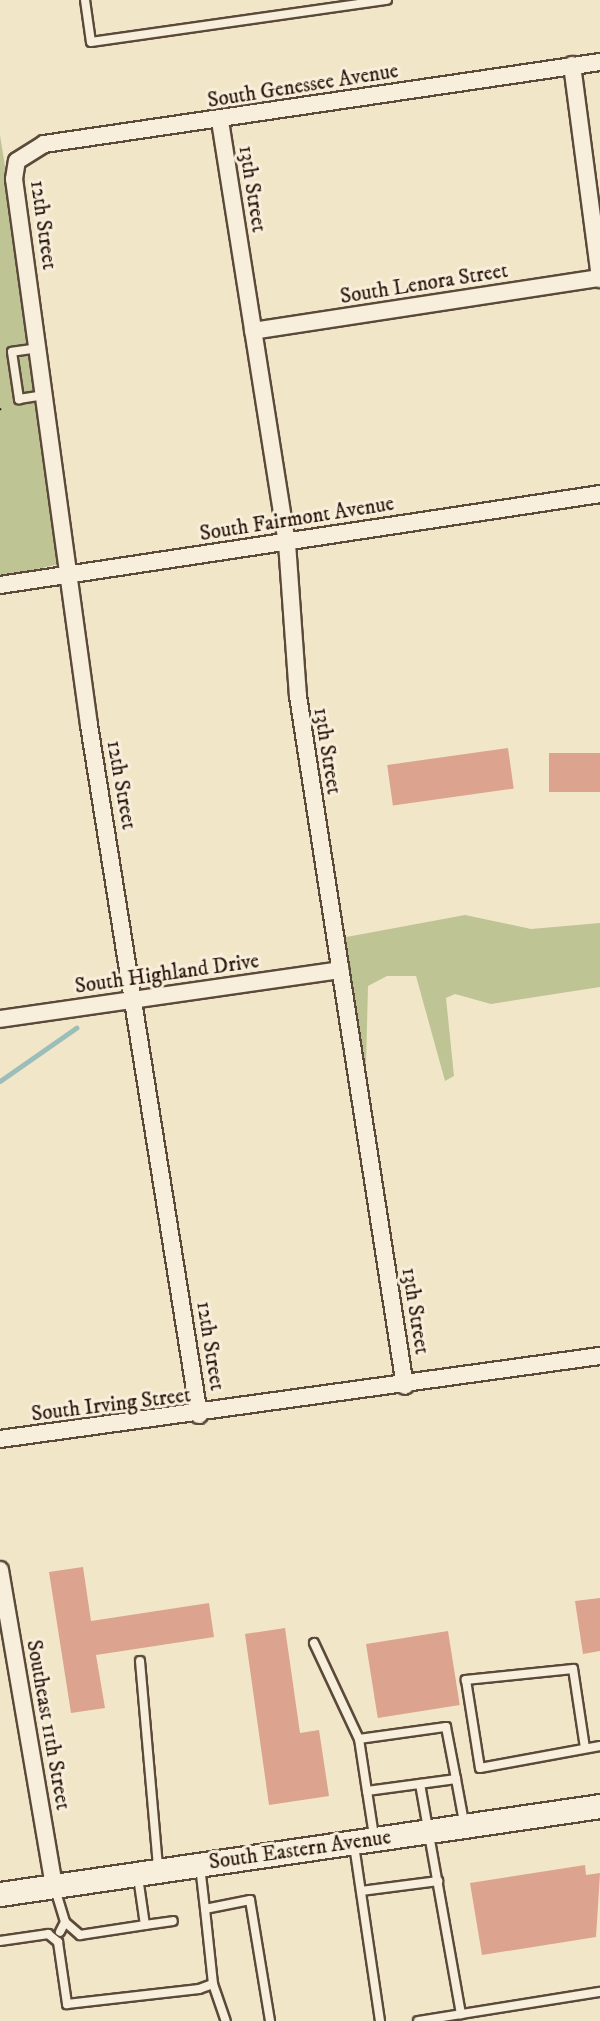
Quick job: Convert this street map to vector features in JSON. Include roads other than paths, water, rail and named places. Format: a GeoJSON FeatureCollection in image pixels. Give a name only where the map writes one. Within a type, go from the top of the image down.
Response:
{"type":"FeatureCollection","features":[{"type":"Feature","properties":{"kind":"main road","name":"South Eastern Avenue"},"geometry":{"type":"LineString","coordinates":[[0,1894],[600,1806]]}},
{"type":"Feature","properties":{"kind":"street","name":"South Genessee Avenue"},"geometry":{"type":"LineString","coordinates":[[17,161],[44,144],[220,121],[600,62]]}},
{"type":"Feature","properties":{"kind":"street"},"geometry":{"type":"LineString","coordinates":[[572,65],[600,278]]}},
{"type":"Feature","properties":{"kind":"street","name":"13th Street"},"geometry":{"type":"LineString","coordinates":[[220,121],[287,543],[298,696],[405,1386]]}},
{"type":"Feature","properties":{"kind":"street","name":"12th Street"},"geometry":{"type":"LineString","coordinates":[[17,161],[68,574],[137,999],[199,1415]]}},
{"type":"Feature","properties":{"kind":"street","name":"South Lenora Street"},"geometry":{"type":"LineString","coordinates":[[253,331],[600,278]]}},
{"type":"Feature","properties":{"kind":"street","name":"South Fairmont Avenue"},"geometry":{"type":"LineString","coordinates":[[0,585],[600,494]]}},
{"type":"Feature","properties":{"kind":"street","name":"South Highland Drive"},"geometry":{"type":"LineString","coordinates":[[0,1019],[340,970]]}},
{"type":"Feature","properties":{"kind":"street","name":"South Irving Street"},"geometry":{"type":"LineString","coordinates":[[0,1439],[199,1415],[600,1356]]}},
{"type":"Feature","properties":{"kind":"street","name":"Southeast 11th Street"},"geometry":{"type":"LineString","coordinates":[[0,1570],[54,1886]]}},
{"type":"Feature","properties":{"kind":"lane"},"geometry":{"type":"LineString","coordinates":[[85,0],[91,42],[387,0]]}},
{"type":"Feature","properties":{"kind":"lane"},"geometry":{"type":"LineString","coordinates":[[40,348],[12,352],[19,398],[46,394]]}},
{"type":"Feature","properties":{"kind":"lane"},"geometry":{"type":"LineString","coordinates":[[314,1643],[359,1739],[368,1791],[361,1891],[380,2021]]}},
{"type":"Feature","properties":{"kind":"lane"},"geometry":{"type":"LineString","coordinates":[[141,1661],[148,1872],[145,1925]]}},
{"type":"Feature","properties":{"kind":"lane"},"geometry":{"type":"LineString","coordinates":[[585,1748],[573,1669],[466,1680],[480,1768],[600,1746]]}},
{"type":"Feature","properties":{"kind":"lane"},"geometry":{"type":"LineString","coordinates":[[359,1739],[446,1727],[464,1826]]}},
{"type":"Feature","properties":{"kind":"lane"},"geometry":{"type":"LineString","coordinates":[[368,1791],[456,1779]]}},
{"type":"Feature","properties":{"kind":"lane"},"geometry":{"type":"LineString","coordinates":[[420,1784],[461,2014]]}},
{"type":"Feature","properties":{"kind":"lane"},"geometry":{"type":"LineString","coordinates":[[200,1865],[213,1984],[226,2021]]}},
{"type":"Feature","properties":{"kind":"lane"},"geometry":{"type":"LineString","coordinates":[[361,1891],[438,1881]]}},
{"type":"Feature","properties":{"kind":"lane"},"geometry":{"type":"LineString","coordinates":[[54,1886],[65,1922],[80,1935],[173,1921]]}},
{"type":"Feature","properties":{"kind":"lane"},"geometry":{"type":"LineString","coordinates":[[205,1909],[253,1903],[270,2021]]}},
{"type":"Feature","properties":{"kind":"lane"},"geometry":{"type":"LineString","coordinates":[[60,1932],[65,1922]]}},
{"type":"Feature","properties":{"kind":"lane"},"geometry":{"type":"LineString","coordinates":[[0,1941],[48,1934],[58,1942],[67,2004],[213,1984]]}},
{"type":"Feature","properties":{"kind":"lane"},"geometry":{"type":"LineString","coordinates":[[418,2021],[600,1993]]}},
{"type":"Feature","properties":{"kind":"waterway"},"geometry":{"type":"LineString","coordinates":[[0,1081],[76,1028]]}}]}
